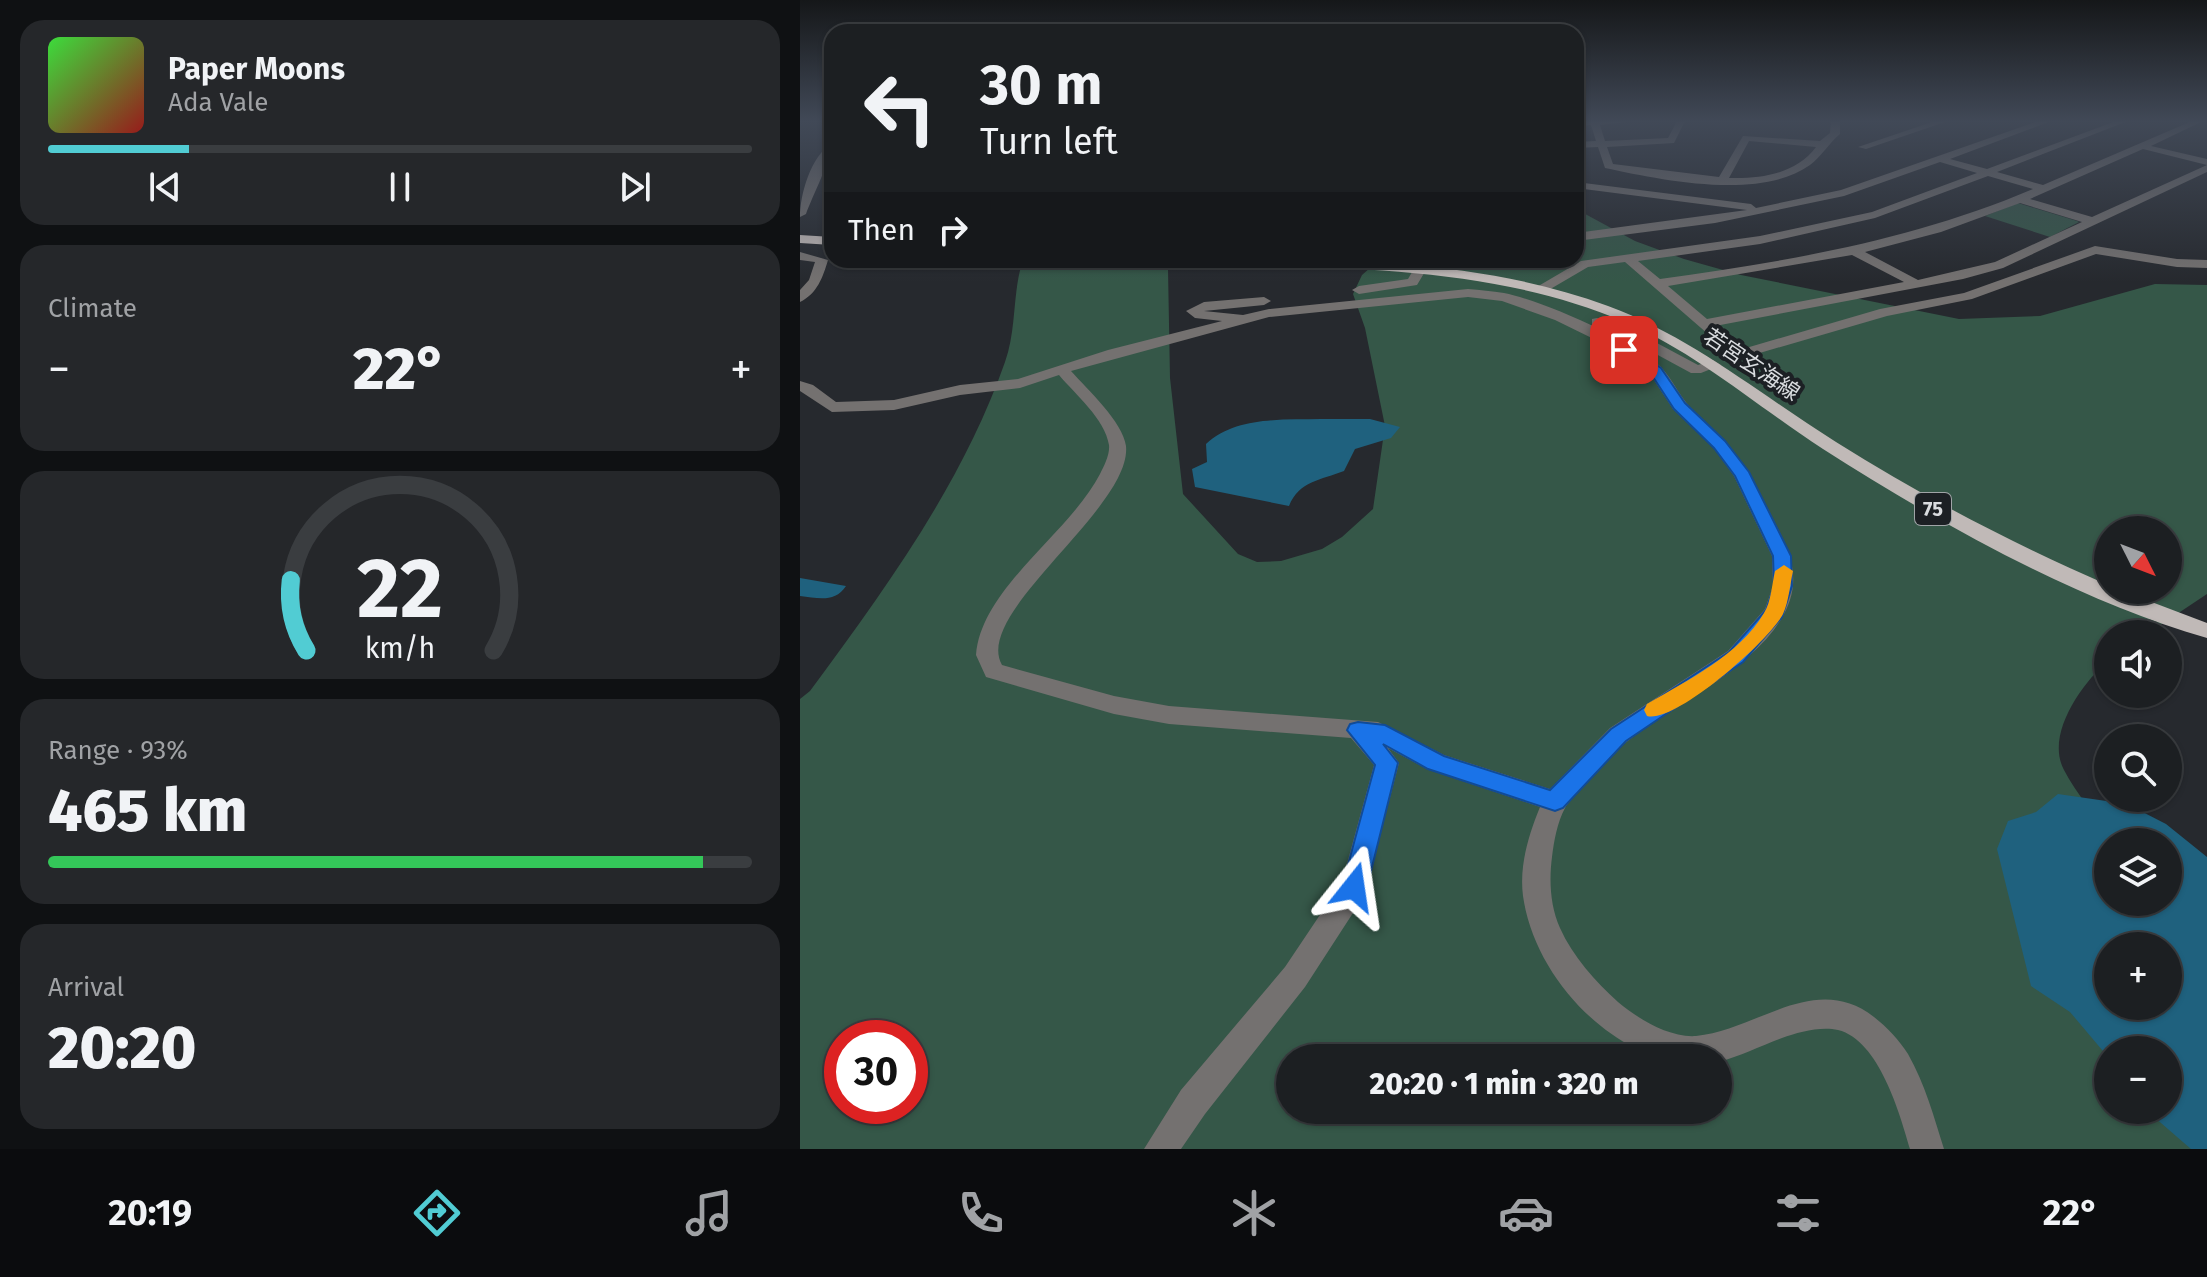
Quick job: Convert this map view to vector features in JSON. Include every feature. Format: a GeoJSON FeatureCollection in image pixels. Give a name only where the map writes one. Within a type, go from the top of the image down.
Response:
{"type":"FeatureCollection","features":[{"type":"Feature","properties":{"kind":"main road"},"geometry":{"type":"LineString","coordinates":[[800,239],[824,240]]}},
{"type":"Feature","properties":{"kind":"main road","name":"若宮玄海線"},"geometry":{"type":"LineString","coordinates":[[1383,268],[1420,270],[1542,288],[1640,323],[1713,365],[1822,440],[1921,502],[2026,558],[2207,631]]}},
{"type":"Feature","properties":{"kind":"street"},"geometry":{"type":"LineString","coordinates":[[800,214],[812,175]]}},
{"type":"Feature","properties":{"kind":"street"},"geometry":{"type":"LineString","coordinates":[[1679,175],[1723,180],[1774,179],[1780,175]]}},
{"type":"Feature","properties":{"kind":"street"},"geometry":{"type":"LineString","coordinates":[[1723,180],[1726,175]]}},
{"type":"Feature","properties":{"kind":"street"},"geometry":{"type":"LineString","coordinates":[[1584,236],[1678,226],[1772,211],[1844,193],[1899,175]]}},
{"type":"Feature","properties":{"kind":"street"},"geometry":{"type":"LineString","coordinates":[[1584,263],[1745,243],[1825,227],[1892,209],[1986,175]]}},
{"type":"Feature","properties":{"kind":"street"},"geometry":{"type":"LineString","coordinates":[[1995,175],[2040,188]]}},
{"type":"Feature","properties":{"kind":"street"},"geometry":{"type":"LineString","coordinates":[[1655,284],[1789,265],[1855,252],[1961,221],[2072,175]]}},
{"type":"Feature","properties":{"kind":"street"},"geometry":{"type":"LineString","coordinates":[[1704,324],[1917,284],[1999,265],[2095,222],[2188,175]]}},
{"type":"Feature","properties":{"kind":"street"},"geometry":{"type":"LineString","coordinates":[[1584,186],[1772,211]]}},
{"type":"Feature","properties":{"kind":"street"},"geometry":{"type":"LineString","coordinates":[[1584,197],[1629,193]]}},
{"type":"Feature","properties":{"kind":"street"},"geometry":{"type":"LineString","coordinates":[[2017,198],[2095,222]]}},
{"type":"Feature","properties":{"kind":"street"},"geometry":{"type":"LineString","coordinates":[[1627,258],[1736,351],[1746,353],[1885,312],[1967,296],[2095,250],[2177,263],[2207,264]]}},
{"type":"Feature","properties":{"kind":"street"},"geometry":{"type":"LineString","coordinates":[[1855,252],[1917,284]]}},
{"type":"Feature","properties":{"kind":"street"},"geometry":{"type":"LineString","coordinates":[[800,256],[822,260],[815,281],[800,298]]}},
{"type":"Feature","properties":{"kind":"street"},"geometry":{"type":"LineString","coordinates":[[1542,288],[1567,268]]}},
{"type":"Feature","properties":{"kind":"street"},"geometry":{"type":"LineString","coordinates":[[1241,319],[1200,315],[1193,311],[1204,306],[1238,306],[1403,285],[1416,278],[1420,270]]}},
{"type":"Feature","properties":{"kind":"street"},"geometry":{"type":"LineString","coordinates":[[800,386],[808,388],[832,407],[894,405],[960,390],[1020,383],[1113,353],[1241,319],[1292,309],[1468,293],[1548,306],[1616,329],[1696,370],[1713,365]]}},
{"type":"Feature","properties":{"kind":"street"},"geometry":{"type":"LineString","coordinates":[[1504,297],[1589,330],[1656,371],[1679,406],[1720,444],[1743,475],[1770,528],[1784,569],[1783,586],[1775,612],[1756,637],[1710,677],[1672,698],[1618,735],[1555,801],[1542,834],[1537,867],[1537,895],[1546,930],[1564,963],[1586,993],[1620,1024],[1664,1046],[1693,1052],[1736,1042],[1783,1022],[1812,1015],[1835,1014],[1850,1018],[1875,1038],[1895,1063],[1910,1094],[1927,1149]]}},
{"type":"Feature","properties":{"kind":"street"},"geometry":{"type":"LineString","coordinates":[[1063,371],[1112,432],[1117,445],[1115,457],[1096,500],[1001,615],[986,651],[994,671],[1114,705],[1169,715],[1378,731],[1436,762],[1555,801]]}},
{"type":"Feature","properties":{"kind":"street"},"geometry":{"type":"LineString","coordinates":[[1161,1149],[1193,1102],[1295,977],[1354,887],[1387,763],[1358,730]]}},
{"type":"Feature","properties":{"kind":"green space"},"geometry":{"type":"Polygon","coordinates":[[[2018,203],[2079,222],[2050,237],[1985,216],[2018,203]]]}},
{"type":"Feature","properties":{"kind":"green space"},"geometry":{"type":"Polygon","coordinates":[[[1584,213],[1635,241],[1684,259],[1741,275],[1959,319],[2040,316],[2155,284],[2207,285],[2207,594],[2168,620],[2094,620],[2094,675],[2069,711],[2059,741],[2059,756],[2074,788],[2101,828],[2094,828],[2094,916],[2169,916],[2172,932],[2094,932],[2094,1020],[2182,1020],[2182,995],[2207,1149],[800,1149],[800,699],[810,691],[894,574],[967,450],[1009,349],[1021,268],[1168,268],[1170,378],[1183,494],[1238,554],[1257,562],[1281,561],[1322,549],[1342,537],[1373,509],[1385,426],[1365,328],[1353,294],[1362,275],[1370,268],[1584,268],[1584,213]]]}},
{"type":"Feature","properties":{"kind":"water"},"geometry":{"type":"Polygon","coordinates":[[[1370,419],[1400,427],[1391,438],[1355,449],[1344,471],[1305,486],[1289,506],[1195,487],[1192,469],[1207,462],[1206,444],[1231,428],[1260,421],[1370,419]]]}},
{"type":"Feature","properties":{"kind":"water"},"geometry":{"type":"Polygon","coordinates":[[[800,578],[846,586],[831,597],[800,596],[800,578]]]}},
{"type":"Feature","properties":{"kind":"water"},"geometry":{"type":"Polygon","coordinates":[[[2058,794],[2094,799],[2094,812],[2143,812],[2171,828],[2094,828],[2094,916],[2182,916],[2182,837],[2207,857],[2207,1149],[2191,1149],[2162,1124],[2182,1124],[2182,1036],[2094,1036],[2094,1040],[2070,1012],[2031,986],[1997,849],[2008,821],[2036,812],[2058,794]]]}},
{"type":"Feature","properties":{"kind":"slow traffic"},"geometry":{"type":"LineString","coordinates":[[1654,710],[1710,677],[1756,637],[1775,612],[1784,571]]}},
{"type":"Feature","properties":{"kind":"route"},"geometry":{"type":"LineString","coordinates":[[1354,887],[1387,763],[1358,730],[1378,731],[1436,762],[1555,801],[1618,735],[1736,657],[1775,612],[1783,586],[1782,556],[1743,475],[1720,444],[1679,406],[1656,371],[1624,350]]}}]}
